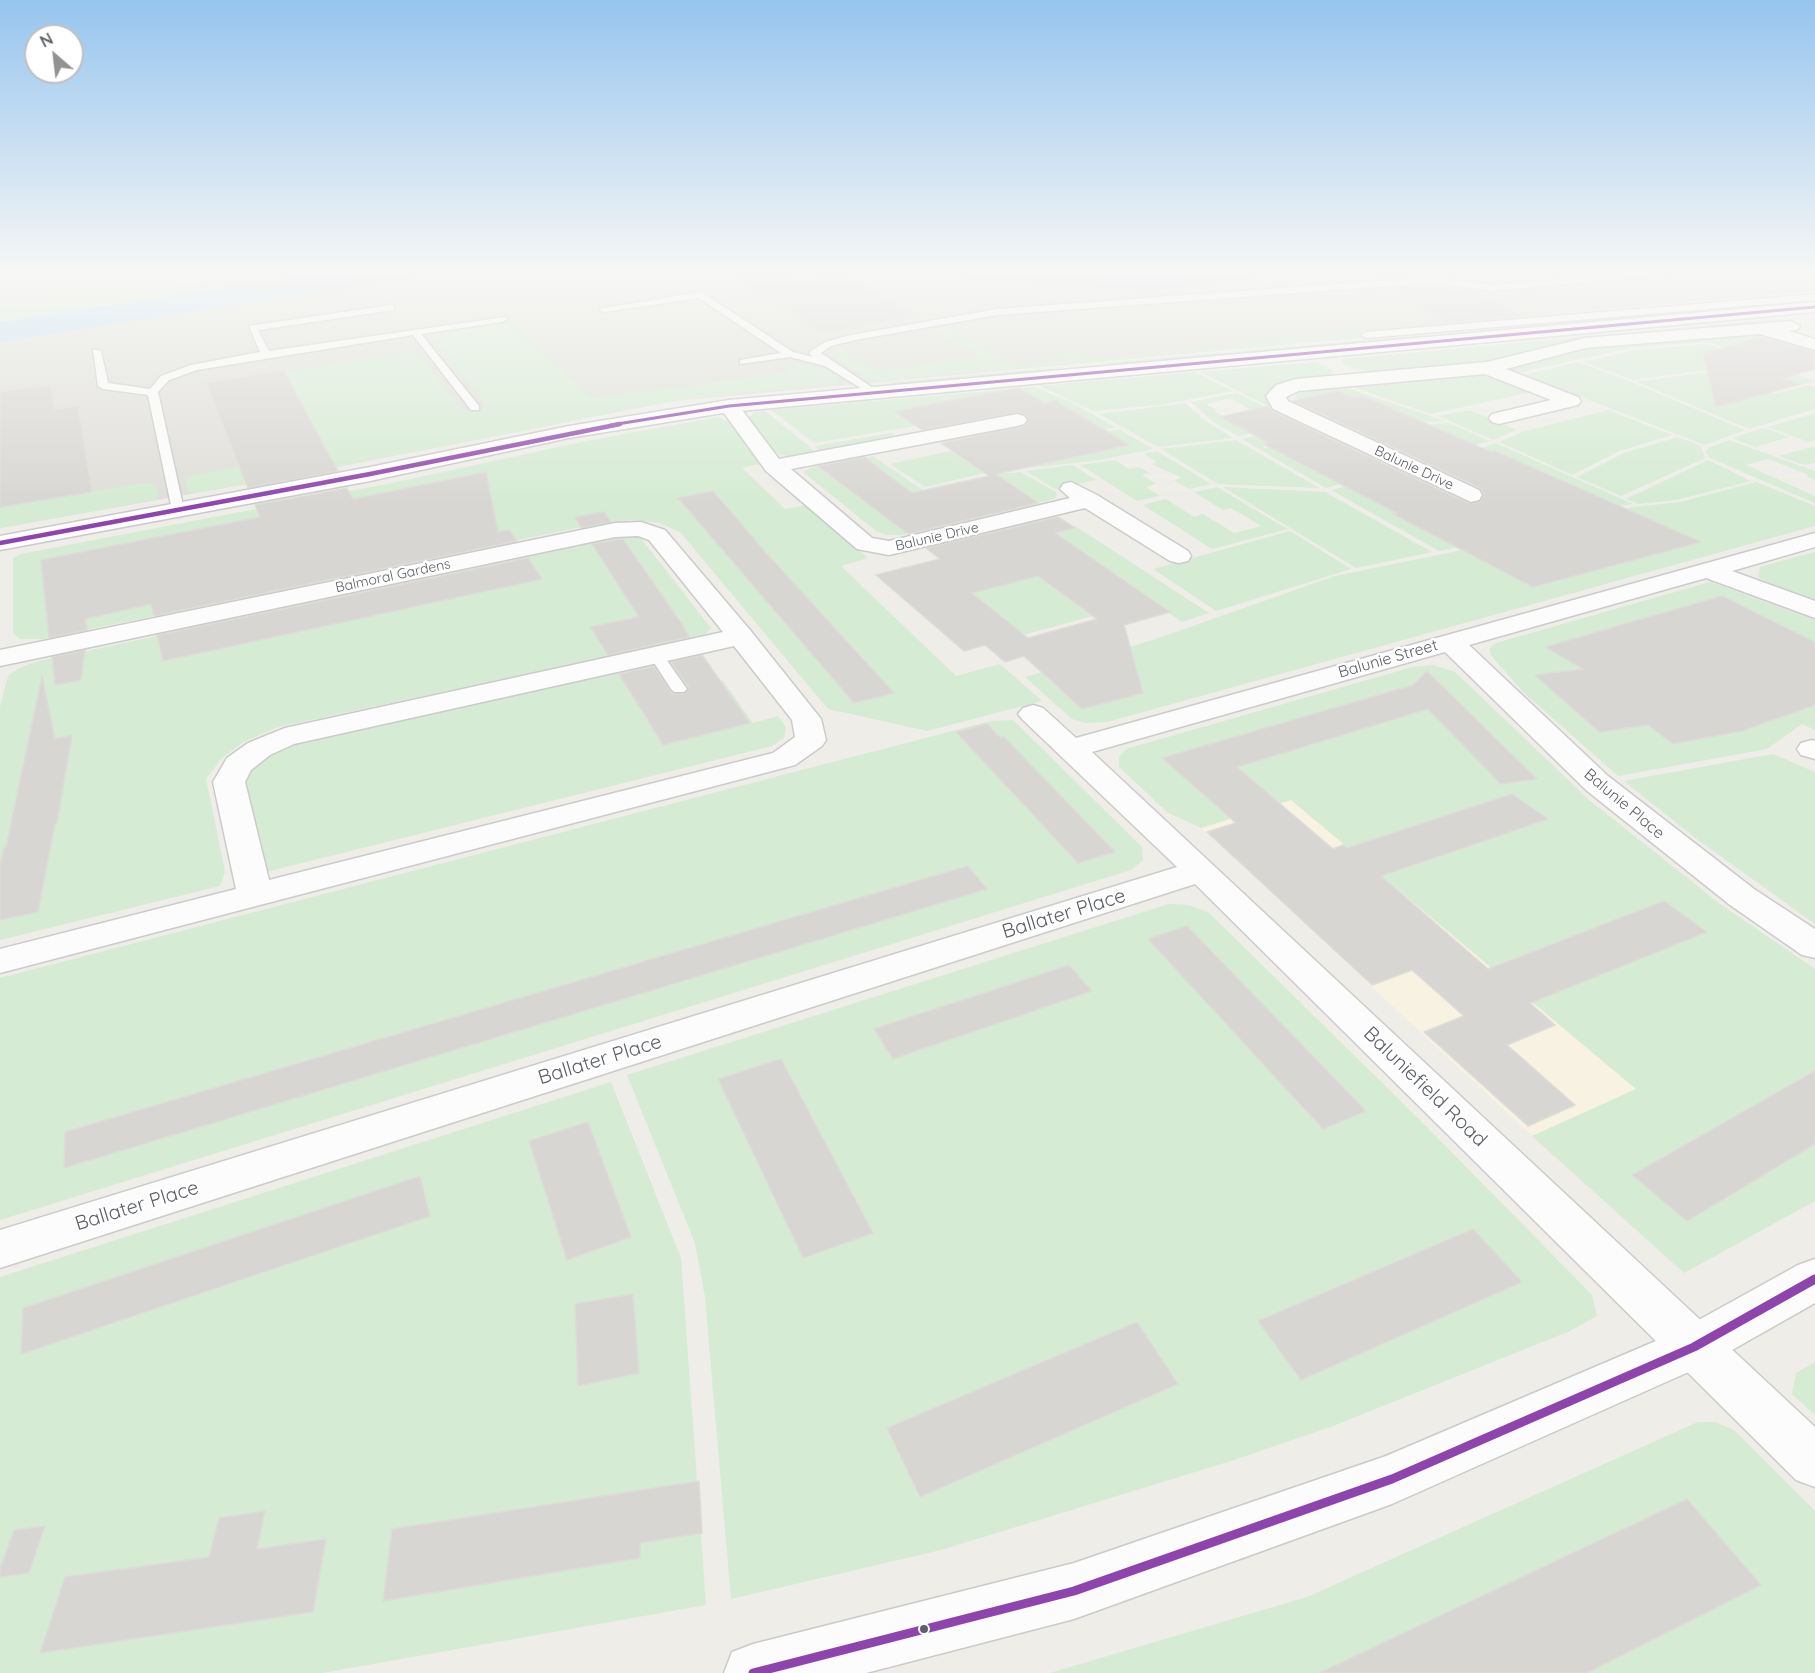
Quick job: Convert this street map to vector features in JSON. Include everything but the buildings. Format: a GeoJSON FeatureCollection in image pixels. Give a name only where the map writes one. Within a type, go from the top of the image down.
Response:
{"type":"FeatureCollection","features":[{"type":"Feature","properties":{"kind":"street"},"geometry":{"type":"LineString","coordinates":[[0,543],[569,432],[729,406],[1348,349]]}},
{"type":"Feature","properties":{"kind":"street","name":"Balunie Drive"},"geometry":{"type":"LineString","coordinates":[[1471,495],[1280,405],[1276,396],[1282,389],[1296,385],[1487,368],[1561,349]]}},
{"type":"Feature","properties":{"kind":"street"},"geometry":{"type":"LineString","coordinates":[[1316,352],[1358,379]]}},
{"type":"Feature","properties":{"kind":"street","name":"Balunie Drive"},"geometry":{"type":"LineString","coordinates":[[1487,368],[1571,401],[1499,418]]}},
{"type":"Feature","properties":{"kind":"street","name":"Balunie Drive"},"geometry":{"type":"LineString","coordinates":[[729,406],[774,466],[866,543],[889,548],[1080,494],[1179,556]]}},
{"type":"Feature","properties":{"kind":"street"},"geometry":{"type":"LineString","coordinates":[[774,466],[1017,420]]}},
{"type":"Feature","properties":{"kind":"street","name":"Balunie Drive"},"geometry":{"type":"LineString","coordinates":[[1446,502],[1495,489]]}},
{"type":"Feature","properties":{"kind":"street","name":"Balmoral Gardens"},"geometry":{"type":"LineString","coordinates":[[0,658],[623,530],[641,530],[657,535],[741,636],[806,719],[811,740],[784,759],[0,961]]}},
{"type":"Feature","properties":{"kind":"street","name":"Balunie Street"},"geometry":{"type":"LineString","coordinates":[[1069,748],[1815,540]]}},
{"type":"Feature","properties":{"kind":"street"},"geometry":{"type":"LineString","coordinates":[[1707,570],[1815,610]]}},
{"type":"Feature","properties":{"kind":"street"},"geometry":{"type":"LineString","coordinates":[[255,896],[229,782],[238,765],[259,749],[285,737],[741,636]]}},
{"type":"Feature","properties":{"kind":"street","name":"Balunie Place"},"geometry":{"type":"LineString","coordinates":[[1450,642],[1513,705],[1597,783],[1742,897],[1815,946]]}},
{"type":"Feature","properties":{"kind":"street","name":"Baluniefield Road"},"geometry":{"type":"LineString","coordinates":[[1033,714],[1201,871],[1815,1462]]}},
{"type":"Feature","properties":{"kind":"street","name":"Ballater Place"},"geometry":{"type":"LineString","coordinates":[[0,1249],[1201,871]]}},
{"type":"Feature","properties":{"kind":"street"},"geometry":{"type":"LineString","coordinates":[[753,1673],[1074,1591],[1392,1479],[1694,1347],[1815,1279]]}},
{"type":"Feature","properties":{"kind":"lane"},"geometry":{"type":"LineString","coordinates":[[263,349],[266,354]]}},
{"type":"Feature","properties":{"kind":"lane"},"geometry":{"type":"LineString","coordinates":[[153,392],[165,378],[195,367],[299,349]]}},
{"type":"Feature","properties":{"kind":"lane"},"geometry":{"type":"LineString","coordinates":[[428,349],[475,408]]}},
{"type":"Feature","properties":{"kind":"lane"},"geometry":{"type":"LineString","coordinates":[[783,349],[790,354],[829,364]]}},
{"type":"Feature","properties":{"kind":"lane"},"geometry":{"type":"LineString","coordinates":[[820,349],[814,353],[872,392]]}},
{"type":"Feature","properties":{"kind":"lane"},"geometry":{"type":"LineString","coordinates":[[96,351],[103,386],[153,392]]}},
{"type":"Feature","properties":{"kind":"lane"},"geometry":{"type":"LineString","coordinates":[[744,362],[790,354]]}},
{"type":"Feature","properties":{"kind":"lane"},"geometry":{"type":"LineString","coordinates":[[153,392],[178,510]]}},
{"type":"Feature","properties":{"kind":"lane"},"geometry":{"type":"LineString","coordinates":[[656,655],[679,689]]}},
{"type":"Feature","properties":{"kind":"shaded area"},"geometry":{"type":"Polygon","coordinates":[[[0,349],[1237,349],[674,401],[286,477],[0,528],[0,349]]]}},
{"type":"Feature","properties":{"kind":"shaded area"},"geometry":{"type":"Polygon","coordinates":[[[1291,800],[1637,1090],[1532,1136],[1201,828],[1291,800]]]}},
{"type":"Feature","properties":{"kind":"green space"},"geometry":{"type":"Polygon","coordinates":[[[441,349],[540,349],[592,398],[791,372],[775,360],[826,368],[838,377],[838,384],[674,401],[195,493],[188,492],[185,481],[192,475],[327,451],[284,371],[417,351],[463,411],[487,407],[441,349]]]}},
{"type":"Feature","properties":{"kind":"green space"},"geometry":{"type":"Polygon","coordinates":[[[843,349],[878,370],[980,357],[966,349],[989,349],[1017,364],[1060,361],[1053,353],[1081,351],[1089,358],[1197,349],[1232,349],[874,381],[832,356],[831,352],[843,349]]]}},
{"type":"Feature","properties":{"kind":"green space"},"geometry":{"type":"Polygon","coordinates":[[[1261,349],[1305,349],[1118,366],[1101,363],[1261,349]]]}},
{"type":"Feature","properties":{"kind":"green space"},"geometry":{"type":"Polygon","coordinates":[[[1396,349],[1429,349],[1343,357],[1352,353],[1396,349]]]}},
{"type":"Feature","properties":{"kind":"green space"},"geometry":{"type":"Polygon","coordinates":[[[1449,349],[1543,349],[1485,364],[1383,373],[1351,368],[1343,364],[1342,359],[1449,349]]]}},
{"type":"Feature","properties":{"kind":"green space"},"geometry":{"type":"Polygon","coordinates":[[[1577,349],[1626,349],[1513,374],[1508,370],[1510,367],[1577,349]]]}},
{"type":"Feature","properties":{"kind":"green space"},"geometry":{"type":"Polygon","coordinates":[[[1722,349],[1815,381],[1772,392],[1707,370],[1633,380],[1583,362],[1636,350],[1722,349]]]}},
{"type":"Feature","properties":{"kind":"green space"},"geometry":{"type":"Polygon","coordinates":[[[1729,349],[1769,349],[1773,364],[1729,349]]]}},
{"type":"Feature","properties":{"kind":"green space"},"geometry":{"type":"Polygon","coordinates":[[[1298,359],[1310,360],[1028,385],[1025,382],[1298,359]]]}},
{"type":"Feature","properties":{"kind":"green space"},"geometry":{"type":"Polygon","coordinates":[[[1316,362],[1333,371],[1331,376],[1282,383],[1270,389],[1265,396],[1270,407],[1200,372],[1316,362]]]}},
{"type":"Feature","properties":{"kind":"green space"},"geometry":{"type":"Polygon","coordinates":[[[1578,362],[1632,382],[1745,430],[1705,445],[1524,375],[1578,362]]]}},
{"type":"Feature","properties":{"kind":"green space"},"geometry":{"type":"Polygon","coordinates":[[[1064,367],[1054,371],[906,385],[881,383],[1064,367]]]}},
{"type":"Feature","properties":{"kind":"green space"},"geometry":{"type":"Polygon","coordinates":[[[1195,372],[1233,391],[1160,405],[1093,411],[1040,386],[1195,372]]]}},
{"type":"Feature","properties":{"kind":"green space"},"geometry":{"type":"Polygon","coordinates":[[[1708,372],[1773,394],[1809,385],[1815,387],[1815,409],[1749,429],[1636,382],[1708,372]]]}},
{"type":"Feature","properties":{"kind":"green space"},"geometry":{"type":"Polygon","coordinates":[[[1480,374],[1532,392],[1431,414],[1350,386],[1480,374]]]}},
{"type":"Feature","properties":{"kind":"green space"},"geometry":{"type":"Polygon","coordinates":[[[1035,387],[1071,402],[1115,427],[1066,438],[1040,429],[1013,413],[959,425],[950,420],[814,443],[771,410],[1035,387]]]}},
{"type":"Feature","properties":{"kind":"green space"},"geometry":{"type":"Polygon","coordinates":[[[1344,387],[1445,421],[1420,422],[1360,396],[1353,397],[1339,391],[1315,396],[1317,407],[1295,398],[1296,394],[1306,390],[1344,387]]]}},
{"type":"Feature","properties":{"kind":"green space"},"geometry":{"type":"Polygon","coordinates":[[[1237,393],[1298,423],[1280,427],[1230,398],[1206,404],[1217,410],[1214,411],[1254,433],[1238,436],[1212,421],[1191,402],[1237,393]]]}},
{"type":"Feature","properties":{"kind":"green space"},"geometry":{"type":"Polygon","coordinates":[[[1185,403],[1207,422],[1233,438],[1158,447],[1099,414],[1185,403]]]}},
{"type":"Feature","properties":{"kind":"green space"},"geometry":{"type":"Polygon","coordinates":[[[1470,410],[1517,430],[1493,440],[1438,416],[1470,410]]]}},
{"type":"Feature","properties":{"kind":"green space"},"geometry":{"type":"Polygon","coordinates":[[[1608,410],[1672,435],[1619,451],[1572,475],[1499,442],[1522,432],[1608,410]]]}},
{"type":"Feature","properties":{"kind":"green space"},"geometry":{"type":"Polygon","coordinates":[[[765,411],[816,453],[788,457],[773,452],[748,418],[755,412],[765,411]]]}},
{"type":"Feature","properties":{"kind":"green space"},"geometry":{"type":"Polygon","coordinates":[[[1815,413],[1815,440],[1809,442],[1767,427],[1815,413]]]}},
{"type":"Feature","properties":{"kind":"green space"},"geometry":{"type":"Polygon","coordinates":[[[719,417],[729,422],[760,464],[742,468],[785,509],[807,505],[868,558],[841,566],[956,676],[1000,664],[1042,701],[927,731],[828,709],[680,532],[660,523],[630,520],[591,525],[43,639],[20,639],[13,633],[13,558],[21,554],[392,483],[586,441],[719,417]]]}},
{"type":"Feature","properties":{"kind":"green space"},"geometry":{"type":"Polygon","coordinates":[[[1449,423],[1490,441],[1472,446],[1422,425],[1449,423]]]}},
{"type":"Feature","properties":{"kind":"green space"},"geometry":{"type":"Polygon","coordinates":[[[1764,428],[1789,437],[1755,447],[1732,438],[1764,428]]]}},
{"type":"Feature","properties":{"kind":"green space"},"geometry":{"type":"Polygon","coordinates":[[[1118,429],[1153,449],[1100,460],[985,473],[925,487],[890,464],[1047,430],[1066,441],[1118,429]]]}},
{"type":"Feature","properties":{"kind":"green space"},"geometry":{"type":"Polygon","coordinates":[[[891,433],[899,439],[821,453],[815,446],[891,433]]]}},
{"type":"Feature","properties":{"kind":"green space"},"geometry":{"type":"Polygon","coordinates":[[[1257,435],[1271,443],[1262,448],[1273,448],[1344,483],[1326,488],[1242,439],[1257,435]]]}},
{"type":"Feature","properties":{"kind":"green space"},"geometry":{"type":"Polygon","coordinates":[[[1678,437],[1701,446],[1705,458],[1621,496],[1577,477],[1624,453],[1678,437]]]}},
{"type":"Feature","properties":{"kind":"green space"},"geometry":{"type":"Polygon","coordinates":[[[1236,440],[1319,488],[1218,484],[1161,449],[1236,440]]]}},
{"type":"Feature","properties":{"kind":"green space"},"geometry":{"type":"Polygon","coordinates":[[[1729,440],[1815,471],[1815,480],[1806,476],[1809,475],[1768,459],[1746,465],[1815,496],[1815,503],[1710,458],[1706,452],[1708,448],[1729,440]]]}},
{"type":"Feature","properties":{"kind":"green space"},"geometry":{"type":"Polygon","coordinates":[[[1496,443],[1633,504],[1612,507],[1475,483],[1460,480],[1474,476],[1460,469],[1445,473],[1423,463],[1458,454],[1541,474],[1482,448],[1496,443]]]}},
{"type":"Feature","properties":{"kind":"green space"},"geometry":{"type":"Polygon","coordinates":[[[1815,446],[1815,463],[1804,465],[1778,456],[1815,446]]]}},
{"type":"Feature","properties":{"kind":"green space"},"geometry":{"type":"Polygon","coordinates":[[[1157,451],[1211,484],[1189,489],[1174,480],[1182,478],[1151,464],[1157,462],[1144,454],[1157,451]]]}},
{"type":"Feature","properties":{"kind":"green space"},"geometry":{"type":"Polygon","coordinates":[[[873,456],[966,520],[902,535],[887,535],[876,531],[803,472],[815,466],[873,456]]]}},
{"type":"Feature","properties":{"kind":"green space"},"geometry":{"type":"Polygon","coordinates":[[[1115,460],[1129,469],[1139,467],[1150,473],[1142,475],[1156,484],[1146,487],[1160,496],[1137,501],[1080,465],[1115,460]]]}},
{"type":"Feature","properties":{"kind":"green space"},"geometry":{"type":"Polygon","coordinates":[[[1708,460],[1751,481],[1676,500],[1638,504],[1626,499],[1708,460]]]}},
{"type":"Feature","properties":{"kind":"green space"},"geometry":{"type":"Polygon","coordinates":[[[1073,465],[1096,480],[1055,489],[1025,471],[1073,465]]]}},
{"type":"Feature","properties":{"kind":"green space"},"geometry":{"type":"Polygon","coordinates":[[[1021,472],[1056,492],[1057,496],[1054,499],[972,519],[928,489],[995,474],[1021,472]]]}},
{"type":"Feature","properties":{"kind":"green space"},"geometry":{"type":"Polygon","coordinates":[[[1756,482],[1815,506],[1815,526],[1107,722],[1086,723],[1072,719],[1025,677],[1153,640],[1335,576],[1517,539],[1617,509],[1680,502],[1756,482]]]}},
{"type":"Feature","properties":{"kind":"green space"},"geometry":{"type":"Polygon","coordinates":[[[142,483],[156,484],[159,496],[155,500],[0,528],[0,507],[142,483]]]}},
{"type":"Feature","properties":{"kind":"green space"},"geometry":{"type":"Polygon","coordinates":[[[1347,486],[1398,513],[1393,515],[1411,524],[1418,522],[1427,532],[1447,543],[1475,535],[1508,537],[1439,551],[1331,490],[1347,486]]]}},
{"type":"Feature","properties":{"kind":"green space"},"geometry":{"type":"Polygon","coordinates":[[[1217,487],[1288,529],[1212,549],[1143,505],[1166,499],[1194,517],[1203,514],[1234,533],[1262,526],[1231,508],[1223,510],[1194,492],[1217,487]]]}},
{"type":"Feature","properties":{"kind":"green space"},"geometry":{"type":"Polygon","coordinates":[[[1223,487],[1325,492],[1432,552],[1356,568],[1223,487]]]}},
{"type":"Feature","properties":{"kind":"green space"},"geometry":{"type":"Polygon","coordinates":[[[1075,526],[1209,613],[1182,622],[1053,532],[1075,526]]]}},
{"type":"Feature","properties":{"kind":"green space"},"geometry":{"type":"Polygon","coordinates":[[[1290,531],[1351,569],[1216,611],[1153,569],[1290,531]]]}},
{"type":"Feature","properties":{"kind":"green space"},"geometry":{"type":"Polygon","coordinates":[[[630,535],[639,536],[711,628],[703,636],[278,727],[243,742],[221,759],[206,779],[225,871],[220,886],[0,940],[0,707],[8,676],[19,668],[35,662],[630,535]]]}},
{"type":"Feature","properties":{"kind":"green space"},"geometry":{"type":"Polygon","coordinates":[[[1815,552],[1815,600],[1768,583],[1758,577],[1760,567],[1815,552]]]}},
{"type":"Feature","properties":{"kind":"green space"},"geometry":{"type":"Polygon","coordinates":[[[956,574],[1044,574],[1058,591],[1093,616],[1023,635],[987,610],[956,574]]]}},
{"type":"Feature","properties":{"kind":"green space"},"geometry":{"type":"Polygon","coordinates":[[[1710,582],[1815,620],[1815,730],[1802,724],[1767,749],[1618,776],[1523,692],[1490,654],[1490,648],[1496,643],[1710,582]]]}},
{"type":"Feature","properties":{"kind":"green space"},"geometry":{"type":"Polygon","coordinates":[[[1433,665],[1455,672],[1588,799],[1720,904],[1815,969],[1815,1201],[1684,1273],[1532,1136],[1636,1089],[1291,800],[1201,828],[1167,812],[1119,767],[1119,757],[1126,749],[1413,667],[1433,665]]]}},
{"type":"Feature","properties":{"kind":"green space"},"geometry":{"type":"Polygon","coordinates":[[[616,669],[636,701],[723,681],[753,723],[778,716],[786,727],[784,738],[772,746],[266,872],[244,777],[256,761],[280,748],[616,669]]]}},
{"type":"Feature","properties":{"kind":"green space"},"geometry":{"type":"Polygon","coordinates":[[[1013,720],[1142,847],[1143,860],[1131,870],[0,1220],[0,978],[991,721],[1013,720]]]}},
{"type":"Feature","properties":{"kind":"green space"},"geometry":{"type":"Polygon","coordinates":[[[1773,754],[1815,772],[1815,924],[1694,837],[1624,781],[1773,754]]]}},
{"type":"Feature","properties":{"kind":"green space"},"geometry":{"type":"Polygon","coordinates":[[[1169,904],[1188,905],[1208,912],[1417,1117],[1592,1295],[1597,1316],[1570,1331],[1333,1426],[1231,1461],[941,1550],[731,1599],[705,1297],[695,1243],[627,1075],[1169,904]]]}},
{"type":"Feature","properties":{"kind":"green space"},"geometry":{"type":"Polygon","coordinates":[[[611,1082],[681,1258],[706,1605],[322,1673],[0,1673],[0,1277],[611,1082]]]}},
{"type":"Feature","properties":{"kind":"green space"},"geometry":{"type":"Polygon","coordinates":[[[1815,1362],[1815,1415],[1792,1394],[1796,1373],[1815,1362]]]}},
{"type":"Feature","properties":{"kind":"green space"},"geometry":{"type":"Polygon","coordinates":[[[1698,1422],[1715,1422],[1734,1430],[1815,1511],[1815,1673],[1050,1673],[1307,1597],[1698,1422]]]}},
{"type":"Feature","properties":{"kind":"transit line"},"geometry":{"type":"LineString","coordinates":[[0,543],[370,474],[569,432],[729,406],[1353,349]]}},
{"type":"Feature","properties":{"kind":"transit line"},"geometry":{"type":"LineString","coordinates":[[753,1673],[1074,1591],[1392,1479],[1694,1347],[1815,1279]]}}]}
